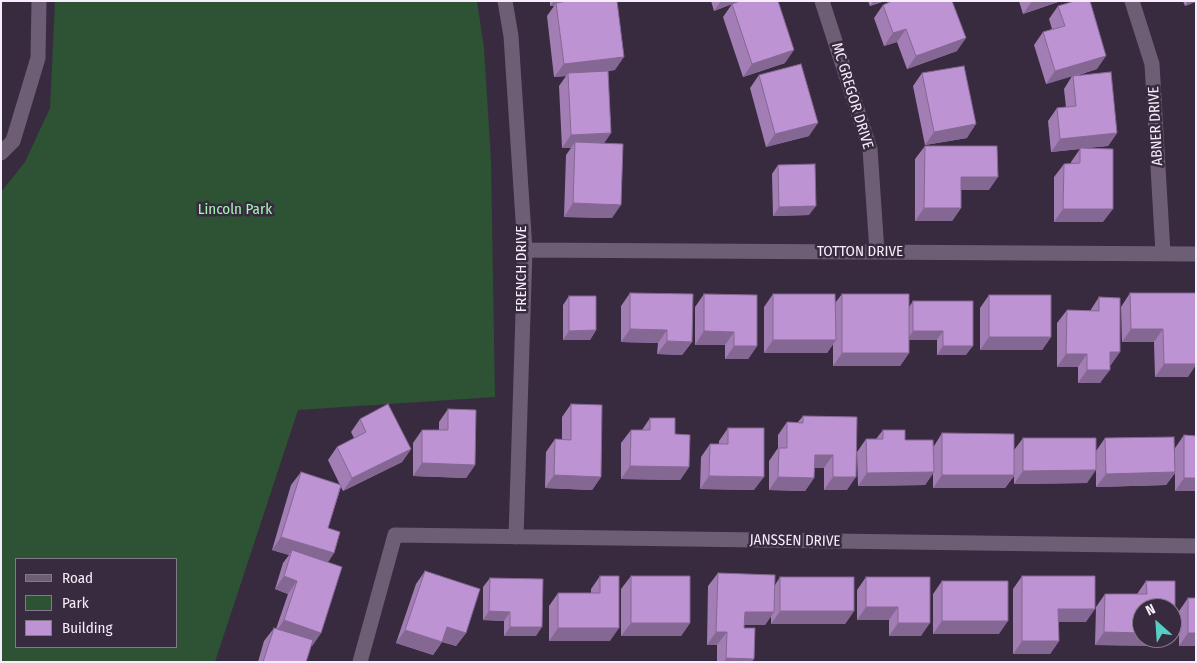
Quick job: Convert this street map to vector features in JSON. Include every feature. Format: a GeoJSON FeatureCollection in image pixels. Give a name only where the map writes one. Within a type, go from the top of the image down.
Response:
{"type":"FeatureCollection","features":[{"type":"Feature","properties":{"kind":"street"},"geometry":{"type":"LineString","coordinates":[[1,153],[13,141],[38,58],[39,1]]}},
{"type":"Feature","properties":{"kind":"street","name":"FRENCH DRIVE"},"geometry":{"type":"LineString","coordinates":[[505,1],[511,36],[524,250],[516,537]]}},
{"type":"Feature","properties":{"kind":"street","name":"MC GREGOR DRIVE"},"geometry":{"type":"LineString","coordinates":[[822,1],[870,149],[877,252]]}},
{"type":"Feature","properties":{"kind":"street","name":"ABNER DRIVE"},"geometry":{"type":"LineString","coordinates":[[1132,1],[1152,64],[1163,253]]}},
{"type":"Feature","properties":{"kind":"street","name":"TOTTON DRIVE"},"geometry":{"type":"LineString","coordinates":[[524,250],[1196,254]]}},
{"type":"Feature","properties":{"kind":"street","name":"JANSSEN DRIVE"},"geometry":{"type":"LineString","coordinates":[[360,662],[395,535],[1196,546]]}},
{"type":"Feature","properties":{"kind":"green space","name":"Lincoln Park"},"geometry":{"type":"Polygon","coordinates":[[[55,1],[477,1],[484,48],[491,160],[495,397],[298,410],[215,662],[1,662],[1,192],[25,162],[50,108],[55,1]]]}},
{"type":"Feature","properties":{"kind":"building"},"geometry":{"type":"Polygon","coordinates":[[[568,1],[617,1],[624,57],[564,64],[556,3],[568,1]]]}},
{"type":"Feature","properties":{"kind":"building"},"geometry":{"type":"Polygon","coordinates":[[[740,1],[778,1],[794,50],[752,64],[732,4],[740,1]]]}},
{"type":"Feature","properties":{"kind":"building"},"geometry":{"type":"Polygon","coordinates":[[[892,1],[952,1],[966,38],[916,56],[906,29],[893,33],[883,5],[892,1]]]}},
{"type":"Feature","properties":{"kind":"building"},"geometry":{"type":"Polygon","coordinates":[[[1075,1],[1090,1],[1106,56],[1055,71],[1043,32],[1065,26],[1058,6],[1075,1]]]}},
{"type":"Feature","properties":{"kind":"building"},"geometry":{"type":"Polygon","coordinates":[[[801,64],[818,123],[775,134],[759,75],[801,64]]]}},
{"type":"Feature","properties":{"kind":"building"},"geometry":{"type":"Polygon","coordinates":[[[964,66],[976,124],[934,132],[922,73],[964,66]]]}},
{"type":"Feature","properties":{"kind":"building"},"geometry":{"type":"Polygon","coordinates":[[[608,71],[611,133],[571,135],[568,73],[608,71]]]}},
{"type":"Feature","properties":{"kind":"building"},"geometry":{"type":"Polygon","coordinates":[[[1111,72],[1117,133],[1060,139],[1057,108],[1076,106],[1073,76],[1111,72]]]}},
{"type":"Feature","properties":{"kind":"building"},"geometry":{"type":"Polygon","coordinates":[[[575,142],[623,144],[621,205],[573,203],[575,142]]]}},
{"type":"Feature","properties":{"kind":"building"},"geometry":{"type":"Polygon","coordinates":[[[925,146],[997,146],[998,177],[961,177],[961,208],[924,208],[925,146]]]}},
{"type":"Feature","properties":{"kind":"building"},"geometry":{"type":"Polygon","coordinates":[[[1080,148],[1113,149],[1113,209],[1063,209],[1064,164],[1080,163],[1080,148]]]}},
{"type":"Feature","properties":{"kind":"building"},"geometry":{"type":"Polygon","coordinates":[[[815,164],[816,206],[779,207],[778,165],[815,164]]]}},
{"type":"Feature","properties":{"kind":"building"},"geometry":{"type":"Polygon","coordinates":[[[630,293],[693,294],[692,342],[667,341],[667,330],[630,329],[630,293]]]}},
{"type":"Feature","properties":{"kind":"building"},"geometry":{"type":"Polygon","coordinates":[[[1130,293],[1196,293],[1196,364],[1164,364],[1163,329],[1131,329],[1130,293]]]}},
{"type":"Feature","properties":{"kind":"building"},"geometry":{"type":"Polygon","coordinates":[[[704,294],[757,295],[757,346],[734,346],[734,332],[704,331],[704,294]]]}},
{"type":"Feature","properties":{"kind":"building"},"geometry":{"type":"Polygon","coordinates":[[[773,294],[835,294],[836,340],[773,340],[773,294]]]}},
{"type":"Feature","properties":{"kind":"building"},"geometry":{"type":"Polygon","coordinates":[[[842,294],[909,294],[909,353],[842,353],[842,294]]]}},
{"type":"Feature","properties":{"kind":"building"},"geometry":{"type":"Polygon","coordinates":[[[989,295],[1051,295],[1051,337],[989,337],[989,295]]]}},
{"type":"Feature","properties":{"kind":"building"},"geometry":{"type":"Polygon","coordinates":[[[569,296],[596,296],[596,330],[569,331],[569,296]]]}},
{"type":"Feature","properties":{"kind":"building"},"geometry":{"type":"Polygon","coordinates":[[[1099,297],[1120,298],[1120,352],[1110,352],[1110,370],[1087,370],[1087,354],[1066,354],[1067,310],[1099,311],[1099,297]]]}},
{"type":"Feature","properties":{"kind":"building"},"geometry":{"type":"Polygon","coordinates":[[[913,301],[973,301],[973,346],[943,346],[943,331],[913,331],[913,301]]]}},
{"type":"Feature","properties":{"kind":"building"},"geometry":{"type":"Polygon","coordinates":[[[388,404],[411,449],[352,478],[337,447],[366,432],[360,419],[388,404]]]}},
{"type":"Feature","properties":{"kind":"building"},"geometry":{"type":"Polygon","coordinates":[[[571,404],[602,405],[601,477],[554,475],[555,439],[571,440],[571,404]]]}},
{"type":"Feature","properties":{"kind":"building"},"geometry":{"type":"Polygon","coordinates":[[[448,409],[476,410],[475,465],[422,463],[422,430],[448,430],[448,409]]]}},
{"type":"Feature","properties":{"kind":"building"},"geometry":{"type":"Polygon","coordinates":[[[803,416],[857,417],[856,477],[833,477],[833,455],[815,455],[814,478],[778,477],[779,448],[787,448],[787,422],[803,423],[803,416]]]}},
{"type":"Feature","properties":{"kind":"building"},"geometry":{"type":"Polygon","coordinates":[[[650,418],[675,418],[675,434],[690,435],[689,467],[630,466],[631,430],[650,430],[650,418]]]}},
{"type":"Feature","properties":{"kind":"building"},"geometry":{"type":"Polygon","coordinates":[[[728,428],[764,428],[764,477],[709,476],[710,444],[728,444],[728,428]]]}},
{"type":"Feature","properties":{"kind":"building"},"geometry":{"type":"Polygon","coordinates":[[[883,430],[905,430],[905,440],[933,440],[934,472],[867,473],[866,439],[883,439],[883,430]]]}},
{"type":"Feature","properties":{"kind":"building"},"geometry":{"type":"Polygon","coordinates":[[[942,433],[1014,434],[1014,475],[942,475],[942,433]]]}},
{"type":"Feature","properties":{"kind":"building"},"geometry":{"type":"Polygon","coordinates":[[[1184,435],[1196,436],[1196,478],[1184,478],[1184,435]]]}},
{"type":"Feature","properties":{"kind":"building"},"geometry":{"type":"Polygon","coordinates":[[[1174,437],[1175,472],[1106,474],[1105,438],[1174,437]]]}},
{"type":"Feature","properties":{"kind":"building"},"geometry":{"type":"Polygon","coordinates":[[[1023,438],[1096,438],[1096,470],[1023,471],[1023,438]]]}},
{"type":"Feature","properties":{"kind":"building"},"geometry":{"type":"Polygon","coordinates":[[[301,472],[341,485],[328,528],[340,532],[334,553],[281,537],[301,472]]]}},
{"type":"Feature","properties":{"kind":"building"},"geometry":{"type":"Polygon","coordinates":[[[292,550],[342,567],[321,633],[284,620],[297,581],[284,576],[292,550]]]}},
{"type":"Feature","properties":{"kind":"building"},"geometry":{"type":"Polygon","coordinates":[[[425,571],[480,589],[466,633],[447,627],[442,642],[405,630],[425,571]]]}},
{"type":"Feature","properties":{"kind":"building"},"geometry":{"type":"Polygon","coordinates":[[[718,573],[775,575],[774,612],[745,612],[744,628],[755,628],[754,659],[726,658],[727,632],[716,632],[718,573]]]}},
{"type":"Feature","properties":{"kind":"building"},"geometry":{"type":"Polygon","coordinates":[[[600,576],[619,576],[619,628],[558,628],[558,593],[600,593],[600,576]]]}},
{"type":"Feature","properties":{"kind":"building"},"geometry":{"type":"Polygon","coordinates":[[[631,576],[690,576],[690,623],[631,623],[631,576]]]}},
{"type":"Feature","properties":{"kind":"building"},"geometry":{"type":"Polygon","coordinates":[[[1022,576],[1095,576],[1095,609],[1058,609],[1059,641],[1022,641],[1022,576]]]}},
{"type":"Feature","properties":{"kind":"building"},"geometry":{"type":"Polygon","coordinates":[[[780,577],[854,577],[854,611],[780,611],[780,577]]]}},
{"type":"Feature","properties":{"kind":"building"},"geometry":{"type":"Polygon","coordinates":[[[866,577],[930,577],[930,623],[898,623],[898,607],[866,607],[866,577]]]}},
{"type":"Feature","properties":{"kind":"building"},"geometry":{"type":"Polygon","coordinates":[[[490,578],[543,579],[542,627],[510,627],[510,612],[489,611],[490,578]]]}},
{"type":"Feature","properties":{"kind":"building"},"geometry":{"type":"Polygon","coordinates":[[[942,581],[1008,581],[1008,621],[942,621],[942,581]]]}},
{"type":"Feature","properties":{"kind":"building"},"geometry":{"type":"Polygon","coordinates":[[[1146,581],[1175,581],[1175,598],[1132,598],[1132,633],[1104,632],[1105,594],[1147,594],[1146,581]]]}},
{"type":"Feature","properties":{"kind":"building"},"geometry":{"type":"Polygon","coordinates":[[[1188,598],[1196,598],[1196,633],[1188,633],[1188,598]]]}},
{"type":"Feature","properties":{"kind":"building"},"geometry":{"type":"Polygon","coordinates":[[[274,628],[313,640],[306,662],[263,662],[274,628]]]}}]}
